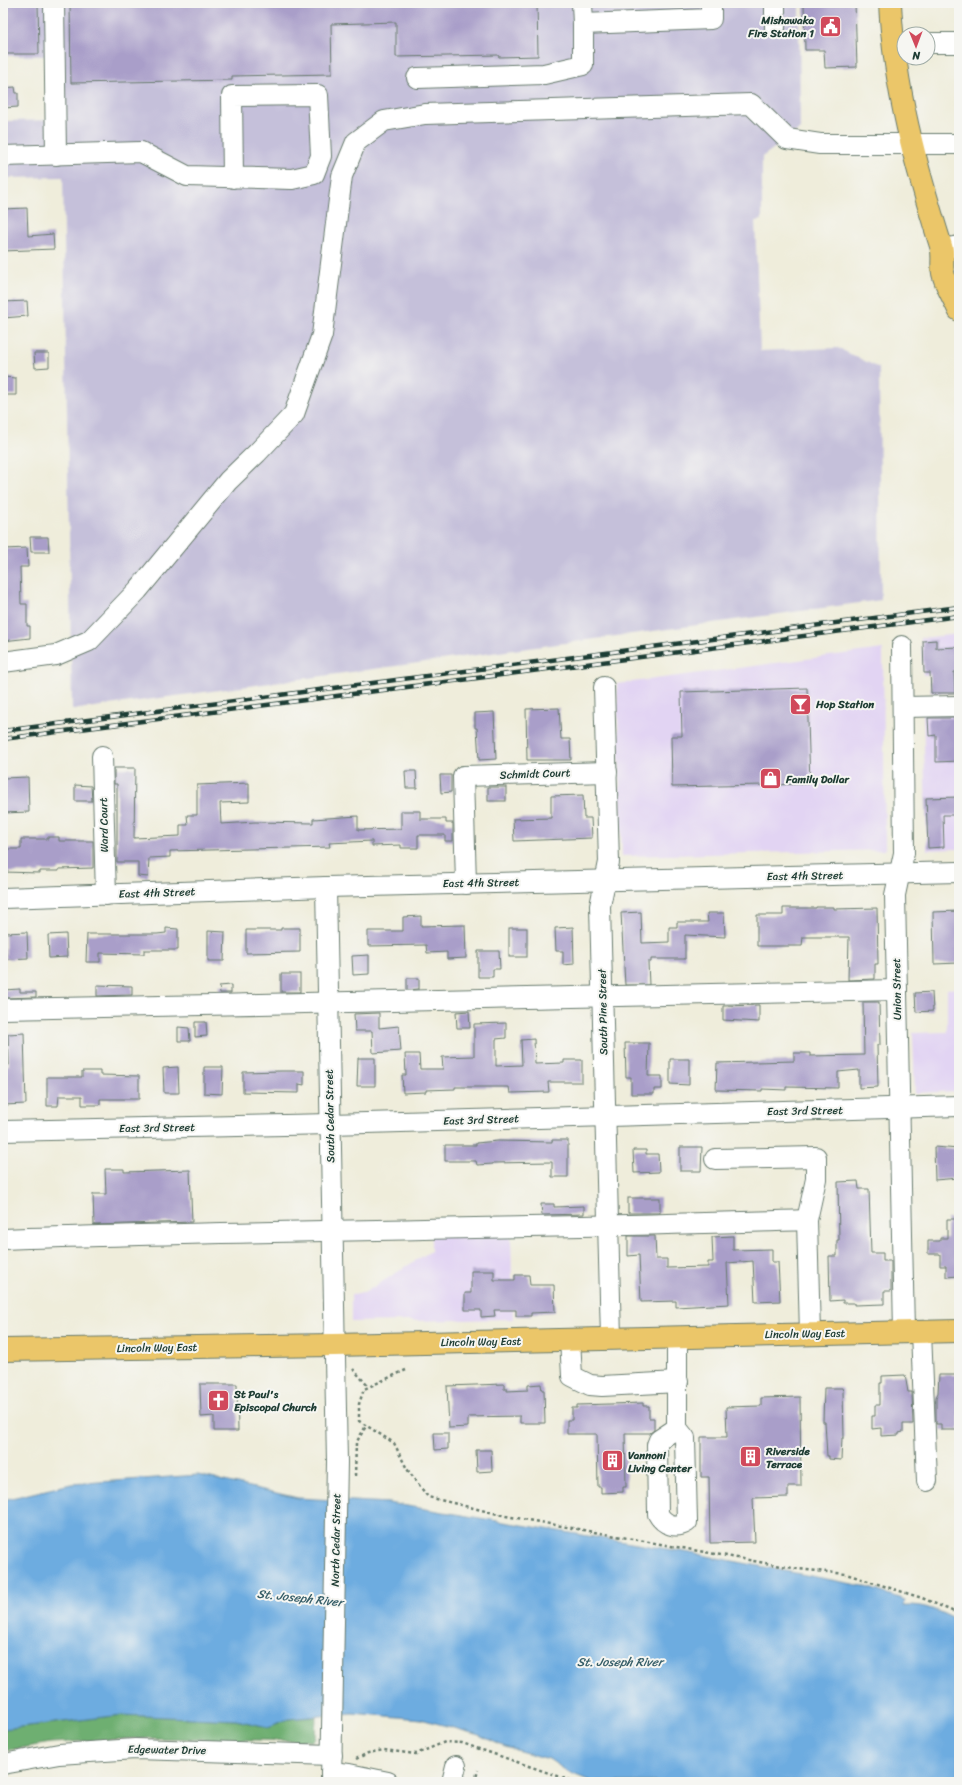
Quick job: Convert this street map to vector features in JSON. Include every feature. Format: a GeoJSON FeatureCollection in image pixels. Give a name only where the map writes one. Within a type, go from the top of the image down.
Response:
{"type":"FeatureCollection","features":[{"type":"Feature","properties":{"kind":"main road"},"geometry":{"type":"LineString","coordinates":[[890,3],[896,30]]}},
{"type":"Feature","properties":{"kind":"main road"},"geometry":{"type":"LineString","coordinates":[[899,66],[900,90],[929,210],[959,263]]}},
{"type":"Feature","properties":{"kind":"main road"},"geometry":{"type":"LineString","coordinates":[[951,247],[943,273],[959,310]]}},
{"type":"Feature","properties":{"kind":"main road","name":"Lincoln Way East"},"geometry":{"type":"LineString","coordinates":[[3,1350],[343,1345],[959,1331]]}},
{"type":"Feature","properties":{"kind":"street"},"geometry":{"type":"LineString","coordinates":[[54,3],[56,155]]}},
{"type":"Feature","properties":{"kind":"street"},"geometry":{"type":"LineString","coordinates":[[418,78],[544,74],[583,65],[582,3]]}},
{"type":"Feature","properties":{"kind":"street"},"geometry":{"type":"LineString","coordinates":[[583,24],[711,19],[711,3]]}},
{"type":"Feature","properties":{"kind":"street"},"geometry":{"type":"LineString","coordinates":[[775,3],[776,28]]}},
{"type":"Feature","properties":{"kind":"street"},"geometry":{"type":"LineString","coordinates":[[936,43],[959,43]]}},
{"type":"Feature","properties":{"kind":"street"},"geometry":{"type":"LineString","coordinates":[[3,156],[141,152],[187,176],[233,178],[292,179],[314,174],[321,156],[318,95],[232,96],[233,178]]}},
{"type":"Feature","properties":{"kind":"street"},"geometry":{"type":"LineString","coordinates":[[3,662],[56,655],[89,641],[138,590],[228,481],[294,414],[322,335],[342,176],[356,142],[384,121],[425,114],[751,104],[786,139],[820,144],[959,144]]}},
{"type":"Feature","properties":{"kind":"street","name":"Union Street"},"geometry":{"type":"LineString","coordinates":[[902,646],[904,853],[895,895],[899,1108],[912,1332],[927,1481]]}},
{"type":"Feature","properties":{"kind":"street","name":"South Pine Street"},"geometry":{"type":"LineString","coordinates":[[604,687],[609,862],[600,906],[611,1338]]}},
{"type":"Feature","properties":{"kind":"street"},"geometry":{"type":"LineString","coordinates":[[903,707],[959,706]]}},
{"type":"Feature","properties":{"kind":"street","name":"Ward Court"},"geometry":{"type":"LineString","coordinates":[[102,756],[106,894]]}},
{"type":"Feature","properties":{"kind":"street","name":"Schmidt Court"},"geometry":{"type":"LineString","coordinates":[[466,884],[463,776],[607,772]]}},
{"type":"Feature","properties":{"kind":"street","name":"East 4th Street"},"geometry":{"type":"LineString","coordinates":[[3,898],[326,887],[959,872]]}},
{"type":"Feature","properties":{"kind":"street","name":"South Cedar Street"},"geometry":{"type":"LineString","coordinates":[[326,887],[331,1124],[331,1230],[343,1345]]}},
{"type":"Feature","properties":{"kind":"street"},"geometry":{"type":"LineString","coordinates":[[3,1009],[603,998],[897,990]]}},
{"type":"Feature","properties":{"kind":"street","name":"East 3rd Street"},"geometry":{"type":"LineString","coordinates":[[3,1131],[331,1124],[959,1106]]}},
{"type":"Feature","properties":{"kind":"street"},"geometry":{"type":"LineString","coordinates":[[715,1159],[816,1157],[816,1179],[807,1220],[810,1334]]}},
{"type":"Feature","properties":{"kind":"street"},"geometry":{"type":"LineString","coordinates":[[3,1239],[331,1230],[608,1226],[807,1220]]}},
{"type":"Feature","properties":{"kind":"street"},"geometry":{"type":"LineString","coordinates":[[677,1337],[677,1428]]}},
{"type":"Feature","properties":{"kind":"street"},"geometry":{"type":"LineString","coordinates":[[570,1339],[572,1376],[590,1385],[602,1386],[678,1382]]}},
{"type":"Feature","properties":{"kind":"street","name":"North Cedar Street"},"geometry":{"type":"LineString","coordinates":[[332,1763],[346,1464],[343,1345]]}},
{"type":"Feature","properties":{"kind":"street","name":"Edgewater Drive"},"geometry":{"type":"LineString","coordinates":[[3,1764],[59,1754],[135,1750],[332,1763],[357,1775],[388,1782]]}},
{"type":"Feature","properties":{"kind":"path"},"geometry":{"type":"LineString","coordinates":[[343,1345],[353,1371],[368,1386]]}},
{"type":"Feature","properties":{"kind":"path"},"geometry":{"type":"LineString","coordinates":[[406,1370],[364,1388],[359,1404],[359,1421],[394,1443],[407,1469],[428,1497],[521,1519],[798,1569],[846,1574],[922,1598],[959,1614]]}},
{"type":"Feature","properties":{"kind":"path"},"geometry":{"type":"LineString","coordinates":[[346,1464],[366,1426]]}},
{"type":"Feature","properties":{"kind":"path"},"geometry":{"type":"LineString","coordinates":[[475,1782],[478,1770]]}},
{"type":"Feature","properties":{"kind":"shaded area"},"geometry":{"type":"Polygon","coordinates":[[[3,3],[50,3],[52,56],[3,56],[3,3]]]}},
{"type":"Feature","properties":{"kind":"shaded area"},"geometry":{"type":"Polygon","coordinates":[[[60,3],[799,3],[800,129],[762,157],[762,220],[755,221],[760,351],[838,348],[879,368],[881,600],[72,710],[63,177],[3,178],[3,121],[63,120],[60,3]]]}},
{"type":"Feature","properties":{"kind":"shaded area"},"geometry":{"type":"Polygon","coordinates":[[[959,634],[959,674],[923,675],[921,638],[959,634]]]}},
{"type":"Feature","properties":{"kind":"shaded area"},"geometry":{"type":"Polygon","coordinates":[[[883,649],[885,850],[622,856],[617,684],[883,649]]]}},
{"type":"Feature","properties":{"kind":"shaded area"},"geometry":{"type":"Polygon","coordinates":[[[959,712],[959,849],[927,850],[923,713],[959,712]]]}},
{"type":"Feature","properties":{"kind":"shaded area"},"geometry":{"type":"Polygon","coordinates":[[[959,988],[959,1091],[915,1093],[913,1033],[947,1032],[947,989],[959,988]]]}},
{"type":"Feature","properties":{"kind":"shaded area"},"geometry":{"type":"Polygon","coordinates":[[[511,1233],[513,1319],[351,1322],[351,1294],[364,1293],[431,1251],[431,1235],[511,1233]]]}},
{"type":"Feature","properties":{"kind":"green space"},"geometry":{"type":"Polygon","coordinates":[[[122,1715],[236,1720],[268,1727],[288,1719],[316,1717],[315,1738],[312,1741],[143,1738],[51,1743],[3,1751],[3,1729],[122,1715]]]}},
{"type":"Feature","properties":{"kind":"water","name":"St. Joseph River"},"geometry":{"type":"Polygon","coordinates":[[[198,1475],[298,1498],[389,1503],[691,1553],[863,1586],[905,1600],[904,1605],[926,1607],[939,1612],[959,1621],[959,1782],[593,1782],[568,1772],[549,1759],[505,1747],[479,1735],[421,1719],[352,1713],[288,1719],[268,1727],[236,1720],[122,1715],[3,1729],[3,1500],[71,1484],[198,1475]]]}},
{"type":"Feature","properties":{"kind":"building"},"geometry":{"type":"Polygon","coordinates":[[[3,3],[38,3],[39,54],[3,54],[3,3]]]}},
{"type":"Feature","properties":{"kind":"building"},"geometry":{"type":"Polygon","coordinates":[[[70,3],[537,3],[538,56],[499,57],[498,55],[396,57],[396,22],[331,24],[332,74],[232,76],[232,80],[71,83],[70,3]]]}},
{"type":"Feature","properties":{"kind":"building","name":"Mishawaka Fire Station 1"},"geometry":{"type":"Polygon","coordinates":[[[804,3],[855,3],[857,67],[825,68],[824,50],[805,50],[804,3]]]}},
{"type":"Feature","properties":{"kind":"building"},"geometry":{"type":"Polygon","coordinates":[[[15,87],[16,93],[18,93],[18,107],[3,108],[3,88],[15,87]]]}},
{"type":"Feature","properties":{"kind":"building"},"geometry":{"type":"Polygon","coordinates":[[[27,208],[28,236],[53,234],[54,249],[3,251],[3,209],[27,208]]]}},
{"type":"Feature","properties":{"kind":"building"},"geometry":{"type":"Polygon","coordinates":[[[27,301],[28,316],[3,318],[3,302],[27,301]]]}},
{"type":"Feature","properties":{"kind":"building"},"geometry":{"type":"Polygon","coordinates":[[[34,353],[49,353],[49,367],[35,368],[34,353]]]}},
{"type":"Feature","properties":{"kind":"building"},"geometry":{"type":"Polygon","coordinates":[[[3,377],[16,378],[16,395],[3,395],[3,377]]]}},
{"type":"Feature","properties":{"kind":"building"},"geometry":{"type":"Polygon","coordinates":[[[30,537],[48,537],[49,552],[31,552],[30,537]]]}},
{"type":"Feature","properties":{"kind":"building"},"geometry":{"type":"Polygon","coordinates":[[[27,548],[28,567],[20,567],[21,604],[27,604],[27,626],[30,626],[30,638],[3,641],[4,549],[27,548]]]}},
{"type":"Feature","properties":{"kind":"building"},"geometry":{"type":"Polygon","coordinates":[[[936,640],[936,648],[959,647],[959,672],[954,672],[955,693],[931,693],[930,673],[924,673],[923,641],[936,640]]]}},
{"type":"Feature","properties":{"kind":"building"},"geometry":{"type":"Polygon","coordinates":[[[807,688],[810,784],[672,787],[671,736],[682,736],[681,692],[807,688]]]}},
{"type":"Feature","properties":{"kind":"building"},"geometry":{"type":"Polygon","coordinates":[[[559,708],[561,739],[570,739],[571,760],[527,760],[526,709],[559,708]]]}},
{"type":"Feature","properties":{"kind":"building"},"geometry":{"type":"Polygon","coordinates":[[[494,712],[496,759],[479,760],[477,728],[475,728],[475,713],[494,712]]]}},
{"type":"Feature","properties":{"kind":"building"},"geometry":{"type":"Polygon","coordinates":[[[928,718],[959,718],[959,761],[936,762],[936,735],[929,736],[928,718]]]}},
{"type":"Feature","properties":{"kind":"building"},"geometry":{"type":"Polygon","coordinates":[[[114,768],[135,768],[134,838],[180,836],[180,825],[188,825],[187,815],[197,815],[197,785],[249,783],[249,802],[220,803],[221,824],[255,822],[313,823],[313,819],[358,816],[358,830],[401,829],[401,811],[420,811],[420,819],[446,819],[446,823],[453,823],[453,841],[445,841],[445,835],[418,835],[418,848],[401,848],[401,845],[372,846],[372,841],[329,843],[330,847],[170,851],[170,857],[149,858],[148,877],[138,876],[138,862],[117,862],[117,784],[114,784],[114,768]]]}},
{"type":"Feature","properties":{"kind":"building"},"geometry":{"type":"Polygon","coordinates":[[[405,771],[416,771],[417,788],[406,788],[405,771]]]}},
{"type":"Feature","properties":{"kind":"building"},"geometry":{"type":"Polygon","coordinates":[[[440,775],[451,775],[451,792],[441,793],[440,775]]]}},
{"type":"Feature","properties":{"kind":"building"},"geometry":{"type":"Polygon","coordinates":[[[28,777],[29,812],[3,813],[3,778],[28,777]]]}},
{"type":"Feature","properties":{"kind":"building"},"geometry":{"type":"Polygon","coordinates":[[[75,785],[91,786],[92,801],[75,801],[75,785]]]}},
{"type":"Feature","properties":{"kind":"building"},"geometry":{"type":"Polygon","coordinates":[[[488,787],[506,787],[506,801],[488,801],[488,787]]]}},
{"type":"Feature","properties":{"kind":"building"},"geometry":{"type":"Polygon","coordinates":[[[583,795],[584,818],[591,818],[592,838],[514,841],[513,819],[551,818],[551,796],[583,795]]]}},
{"type":"Feature","properties":{"kind":"building"},"geometry":{"type":"Polygon","coordinates":[[[959,797],[959,815],[943,815],[944,847],[928,848],[926,798],[959,797]]]}},
{"type":"Feature","properties":{"kind":"building"},"geometry":{"type":"Polygon","coordinates":[[[48,837],[59,837],[59,841],[93,841],[93,868],[59,869],[59,871],[40,871],[40,873],[3,872],[3,849],[21,849],[21,839],[48,839],[48,837]]]}},
{"type":"Feature","properties":{"kind":"building"},"geometry":{"type":"Polygon","coordinates":[[[834,907],[834,909],[877,908],[878,964],[875,964],[875,979],[848,980],[849,937],[803,937],[802,946],[757,946],[757,915],[783,915],[783,908],[834,907]]]}},
{"type":"Feature","properties":{"kind":"building"},"geometry":{"type":"Polygon","coordinates":[[[959,911],[959,963],[934,964],[933,912],[959,911]]]}},
{"type":"Feature","properties":{"kind":"building"},"geometry":{"type":"Polygon","coordinates":[[[641,912],[642,943],[669,942],[669,927],[677,927],[677,922],[708,922],[707,913],[724,913],[725,937],[685,935],[685,959],[651,959],[651,962],[648,962],[649,985],[625,985],[621,913],[641,912]]]}},
{"type":"Feature","properties":{"kind":"building"},"geometry":{"type":"Polygon","coordinates":[[[421,916],[421,926],[465,925],[466,958],[447,959],[447,952],[427,953],[426,945],[368,946],[368,931],[403,931],[403,917],[421,916]]]}},
{"type":"Feature","properties":{"kind":"building"},"geometry":{"type":"Polygon","coordinates":[[[573,927],[574,964],[563,965],[563,951],[556,951],[555,928],[573,927]]]}},
{"type":"Feature","properties":{"kind":"building"},"geometry":{"type":"Polygon","coordinates":[[[166,928],[178,929],[178,950],[144,950],[144,954],[100,953],[100,962],[86,962],[87,934],[157,934],[166,933],[166,928]]]}},
{"type":"Feature","properties":{"kind":"building"},"geometry":{"type":"Polygon","coordinates":[[[281,928],[300,928],[300,952],[246,953],[246,930],[281,930],[281,928]]]}},
{"type":"Feature","properties":{"kind":"building"},"geometry":{"type":"Polygon","coordinates":[[[509,928],[527,928],[527,957],[509,957],[509,928]]]}},
{"type":"Feature","properties":{"kind":"building"},"geometry":{"type":"Polygon","coordinates":[[[208,931],[225,932],[224,961],[208,961],[208,931]]]}},
{"type":"Feature","properties":{"kind":"building"},"geometry":{"type":"Polygon","coordinates":[[[27,932],[28,958],[6,959],[5,933],[27,932]]]}},
{"type":"Feature","properties":{"kind":"building"},"geometry":{"type":"Polygon","coordinates":[[[66,934],[67,957],[49,958],[48,935],[66,934]]]}},
{"type":"Feature","properties":{"kind":"building"},"geometry":{"type":"Polygon","coordinates":[[[478,951],[499,951],[500,969],[493,969],[493,977],[478,977],[478,951]]]}},
{"type":"Feature","properties":{"kind":"building"},"geometry":{"type":"Polygon","coordinates":[[[369,955],[369,974],[353,975],[352,956],[369,955]]]}},
{"type":"Feature","properties":{"kind":"building"},"geometry":{"type":"Polygon","coordinates":[[[281,974],[300,974],[300,992],[281,992],[281,974]]]}},
{"type":"Feature","properties":{"kind":"building"},"geometry":{"type":"Polygon","coordinates":[[[407,978],[419,978],[419,989],[407,990],[407,978]]]}},
{"type":"Feature","properties":{"kind":"building"},"geometry":{"type":"Polygon","coordinates":[[[97,985],[132,986],[132,995],[97,996],[97,985]]]}},
{"type":"Feature","properties":{"kind":"building"},"geometry":{"type":"Polygon","coordinates":[[[231,985],[231,993],[220,993],[219,986],[231,985]]]}},
{"type":"Feature","properties":{"kind":"building"},"geometry":{"type":"Polygon","coordinates":[[[20,989],[20,992],[36,992],[36,997],[3,998],[3,990],[20,989]]]}},
{"type":"Feature","properties":{"kind":"building"},"geometry":{"type":"Polygon","coordinates":[[[932,992],[933,1011],[916,1012],[915,993],[932,992]]]}},
{"type":"Feature","properties":{"kind":"building"},"geometry":{"type":"Polygon","coordinates":[[[863,1002],[879,1002],[880,1045],[877,1045],[878,1087],[859,1088],[859,1070],[838,1072],[838,1088],[786,1087],[786,1090],[716,1090],[717,1063],[794,1061],[794,1053],[810,1053],[810,1056],[864,1055],[863,1002]]]}},
{"type":"Feature","properties":{"kind":"building"},"geometry":{"type":"Polygon","coordinates":[[[759,1005],[759,1022],[723,1020],[723,1006],[759,1005]]]}},
{"type":"Feature","properties":{"kind":"building"},"geometry":{"type":"Polygon","coordinates":[[[469,1011],[470,1028],[457,1028],[456,1012],[469,1011]]]}},
{"type":"Feature","properties":{"kind":"building"},"geometry":{"type":"Polygon","coordinates":[[[379,1013],[379,1028],[399,1026],[401,1051],[373,1053],[372,1031],[355,1031],[354,1014],[379,1013]]]}},
{"type":"Feature","properties":{"kind":"building"},"geometry":{"type":"Polygon","coordinates":[[[195,1022],[206,1022],[207,1036],[195,1037],[195,1022]]]}},
{"type":"Feature","properties":{"kind":"building"},"geometry":{"type":"Polygon","coordinates":[[[506,1023],[506,1038],[496,1039],[496,1066],[522,1065],[521,1040],[534,1039],[535,1064],[564,1063],[564,1060],[582,1060],[582,1082],[548,1082],[549,1092],[510,1093],[509,1087],[455,1087],[455,1089],[426,1090],[426,1092],[403,1093],[402,1075],[406,1075],[405,1054],[419,1054],[420,1069],[443,1069],[442,1057],[474,1056],[474,1024],[506,1023]]]}},
{"type":"Feature","properties":{"kind":"building"},"geometry":{"type":"Polygon","coordinates":[[[178,1027],[189,1028],[190,1041],[178,1041],[178,1027]]]}},
{"type":"Feature","properties":{"kind":"building"},"geometry":{"type":"Polygon","coordinates":[[[24,1033],[26,1104],[3,1105],[4,1066],[9,1065],[8,1034],[24,1033]]]}},
{"type":"Feature","properties":{"kind":"building"},"geometry":{"type":"Polygon","coordinates":[[[625,1043],[649,1043],[648,1076],[662,1076],[662,1089],[654,1089],[654,1094],[631,1094],[631,1077],[626,1077],[625,1043]]]}},
{"type":"Feature","properties":{"kind":"building"},"geometry":{"type":"Polygon","coordinates":[[[358,1058],[375,1058],[375,1086],[357,1086],[358,1058]]]}},
{"type":"Feature","properties":{"kind":"building"},"geometry":{"type":"Polygon","coordinates":[[[670,1059],[689,1059],[689,1085],[670,1084],[670,1059]]]}},
{"type":"Feature","properties":{"kind":"building"},"geometry":{"type":"Polygon","coordinates":[[[178,1067],[179,1093],[164,1093],[163,1068],[178,1067]]]}},
{"type":"Feature","properties":{"kind":"building"},"geometry":{"type":"Polygon","coordinates":[[[204,1067],[223,1067],[222,1094],[204,1093],[204,1067]]]}},
{"type":"Feature","properties":{"kind":"building"},"geometry":{"type":"Polygon","coordinates":[[[82,1071],[100,1071],[100,1075],[139,1076],[139,1099],[100,1099],[100,1105],[82,1105],[82,1096],[59,1096],[58,1106],[47,1106],[47,1077],[82,1077],[82,1071]]]}},
{"type":"Feature","properties":{"kind":"building"},"geometry":{"type":"Polygon","coordinates":[[[304,1071],[304,1085],[299,1084],[299,1093],[243,1092],[243,1072],[304,1071]]]}},
{"type":"Feature","properties":{"kind":"building"},"geometry":{"type":"Polygon","coordinates":[[[552,1140],[568,1140],[568,1177],[552,1177],[552,1162],[493,1163],[477,1165],[476,1161],[445,1161],[445,1145],[476,1145],[476,1143],[498,1141],[552,1142],[552,1140]]]}},
{"type":"Feature","properties":{"kind":"building"},"geometry":{"type":"Polygon","coordinates":[[[680,1147],[702,1147],[701,1171],[680,1171],[680,1147]]]}},
{"type":"Feature","properties":{"kind":"building"},"geometry":{"type":"Polygon","coordinates":[[[934,1147],[959,1149],[959,1178],[935,1180],[934,1147]]]}},
{"type":"Feature","properties":{"kind":"building"},"geometry":{"type":"Polygon","coordinates":[[[633,1150],[646,1150],[646,1154],[658,1154],[659,1172],[634,1173],[633,1150]]]}},
{"type":"Feature","properties":{"kind":"building"},"geometry":{"type":"Polygon","coordinates":[[[105,1169],[124,1169],[124,1172],[190,1170],[192,1222],[94,1225],[93,1194],[106,1194],[105,1169]]]}},
{"type":"Feature","properties":{"kind":"building"},"geometry":{"type":"Polygon","coordinates":[[[858,1181],[859,1189],[869,1189],[871,1253],[883,1253],[883,1261],[891,1261],[891,1291],[884,1291],[884,1304],[854,1305],[854,1303],[843,1303],[843,1300],[830,1301],[829,1256],[837,1256],[837,1240],[839,1240],[838,1182],[858,1181]]]}},
{"type":"Feature","properties":{"kind":"building"},"geometry":{"type":"Polygon","coordinates":[[[628,1198],[660,1198],[660,1213],[628,1213],[628,1198]]]}},
{"type":"Feature","properties":{"kind":"building"},"geometry":{"type":"Polygon","coordinates":[[[541,1204],[554,1204],[554,1207],[584,1206],[584,1214],[542,1215],[541,1204]]]}},
{"type":"Feature","properties":{"kind":"building"},"geometry":{"type":"Polygon","coordinates":[[[947,1219],[959,1219],[959,1276],[946,1277],[946,1266],[940,1266],[940,1254],[928,1254],[928,1241],[940,1241],[940,1238],[947,1238],[947,1219]]]}},
{"type":"Feature","properties":{"kind":"building"},"geometry":{"type":"Polygon","coordinates":[[[628,1236],[655,1236],[656,1259],[667,1259],[667,1268],[708,1267],[708,1262],[713,1262],[712,1237],[733,1236],[733,1250],[772,1249],[772,1262],[778,1262],[780,1301],[755,1302],[753,1261],[727,1263],[729,1304],[676,1307],[676,1301],[641,1302],[639,1255],[628,1256],[628,1236]]]}},
{"type":"Feature","properties":{"kind":"building"},"geometry":{"type":"Polygon","coordinates":[[[471,1271],[494,1271],[494,1280],[515,1280],[515,1275],[529,1275],[530,1285],[554,1285],[555,1312],[531,1313],[531,1316],[516,1316],[516,1310],[494,1310],[495,1316],[481,1317],[481,1310],[465,1310],[465,1293],[471,1293],[471,1271]]]}},
{"type":"Feature","properties":{"kind":"building"},"geometry":{"type":"Polygon","coordinates":[[[905,1375],[908,1392],[912,1392],[913,1424],[903,1424],[903,1432],[899,1433],[899,1435],[881,1436],[881,1428],[872,1429],[872,1416],[875,1416],[875,1405],[880,1405],[880,1383],[882,1383],[882,1376],[905,1375]]]}},
{"type":"Feature","properties":{"kind":"building"},"geometry":{"type":"Polygon","coordinates":[[[939,1375],[959,1375],[959,1430],[941,1430],[941,1424],[936,1424],[936,1397],[938,1393],[939,1375]]]}},
{"type":"Feature","properties":{"kind":"building","name":"St Paul's Episcopal Church"},"geometry":{"type":"Polygon","coordinates":[[[200,1384],[237,1384],[238,1431],[214,1431],[214,1416],[201,1417],[200,1384]]]}},
{"type":"Feature","properties":{"kind":"building"},"geometry":{"type":"Polygon","coordinates":[[[504,1384],[504,1389],[507,1389],[507,1391],[528,1390],[528,1385],[541,1384],[542,1390],[544,1390],[545,1423],[520,1423],[520,1416],[468,1417],[468,1427],[449,1428],[447,1386],[504,1384]]]}},
{"type":"Feature","properties":{"kind":"building"},"geometry":{"type":"Polygon","coordinates":[[[824,1388],[842,1388],[843,1391],[844,1438],[842,1438],[841,1460],[829,1459],[829,1456],[827,1456],[825,1422],[823,1422],[824,1388]]]}},
{"type":"Feature","properties":{"kind":"building","name":"Riverside Terrace"},"geometry":{"type":"Polygon","coordinates":[[[800,1397],[801,1486],[788,1486],[788,1497],[753,1498],[755,1542],[710,1543],[709,1477],[701,1477],[701,1437],[727,1437],[726,1407],[761,1406],[761,1398],[800,1397]]]}},
{"type":"Feature","properties":{"kind":"building","name":"Vannoni Living Center"},"geometry":{"type":"Polygon","coordinates":[[[643,1403],[643,1406],[649,1406],[649,1418],[654,1418],[654,1430],[650,1433],[625,1433],[626,1487],[623,1487],[623,1492],[601,1493],[601,1487],[598,1487],[597,1434],[567,1434],[567,1420],[572,1420],[572,1408],[577,1408],[577,1405],[643,1403]]]}},
{"type":"Feature","properties":{"kind":"building"},"geometry":{"type":"Polygon","coordinates":[[[434,1433],[448,1433],[448,1449],[435,1450],[434,1433]]]}},
{"type":"Feature","properties":{"kind":"building"},"geometry":{"type":"Polygon","coordinates":[[[476,1450],[491,1450],[492,1471],[477,1472],[476,1450]]]}},
{"type":"Feature","properties":{"kind":"railway"},"geometry":{"type":"LineString","coordinates":[[3,731],[959,607]]}},
{"type":"Feature","properties":{"kind":"railway"},"geometry":{"type":"LineString","coordinates":[[3,739],[959,616]]}},
{"type":"Feature","properties":{"kind":"place","name":"Mishawaka Fire Station 1"},"geometry":{"type":"Point","coordinates":[830,26]}},
{"type":"Feature","properties":{"kind":"place","name":"Hop Station"},"geometry":{"type":"Point","coordinates":[800,704]}},
{"type":"Feature","properties":{"kind":"place","name":"Family Dollar"},"geometry":{"type":"Point","coordinates":[771,779]}},
{"type":"Feature","properties":{"kind":"place","name":"St Paul's Episcopal Church"},"geometry":{"type":"Point","coordinates":[219,1400]}},
{"type":"Feature","properties":{"kind":"place","name":"Riverside Terrace"},"geometry":{"type":"Point","coordinates":[751,1457]}},
{"type":"Feature","properties":{"kind":"place","name":"Vannoni Living Center"},"geometry":{"type":"Point","coordinates":[612,1461]}}]}
